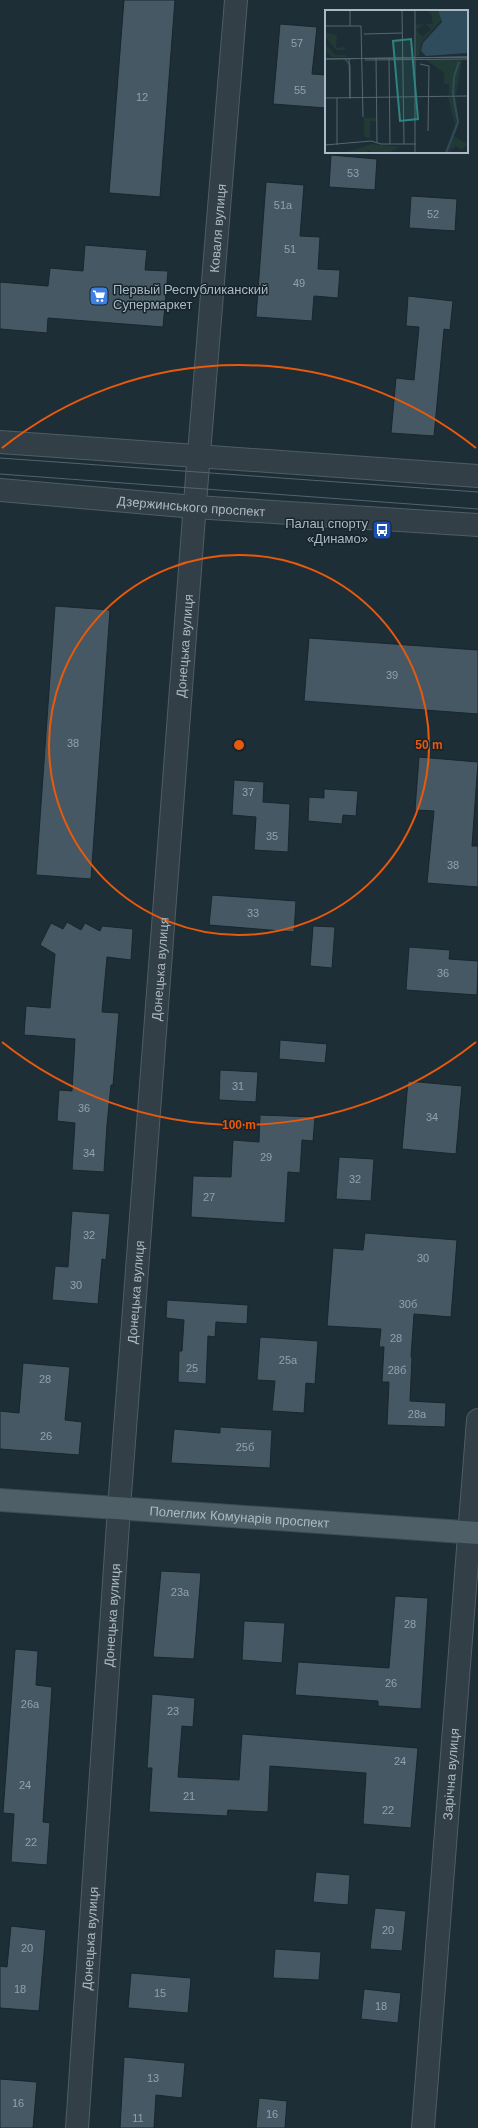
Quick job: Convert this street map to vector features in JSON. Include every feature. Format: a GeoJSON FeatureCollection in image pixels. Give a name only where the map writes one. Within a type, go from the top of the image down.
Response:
{"type":"FeatureCollection","features":[{"type":"Feature","properties":{"kind":"main road","name":"Полеглих Комунарів проспект"},"geometry":{"type":"LineString","coordinates":[[0,1500],[473,1533]]}},
{"type":"Feature","properties":{"kind":"street","name":"Коваля вулиця"},"geometry":{"type":"LineString","coordinates":[[198,456],[236,0]]}},
{"type":"Feature","properties":{"kind":"street"},"geometry":{"type":"LineString","coordinates":[[0,442],[478,476]]}},
{"type":"Feature","properties":{"kind":"street","name":"Донецька вулиця"},"geometry":{"type":"LineString","coordinates":[[77,2128],[119,1508],[198,456]]}},
{"type":"Feature","properties":{"kind":"street","name":"Дзержинського проспект"},"geometry":{"type":"LineString","coordinates":[[0,490],[195,506],[478,526]]}},
{"type":"Feature","properties":{"kind":"street","name":"Зарічна вулиця"},"geometry":{"type":"LineString","coordinates":[[423,2128],[473,1533],[478,1420]]}},
{"type":"Feature","properties":{"kind":"building"},"geometry":{"type":"Polygon","coordinates":[[[124,0],[175,0],[160,197],[109,193],[124,0]]]}},
{"type":"Feature","properties":{"kind":"building"},"geometry":{"type":"Polygon","coordinates":[[[280,24],[317,27],[312,74],[325,75],[325,108],[273,104],[280,24]]]}},
{"type":"Feature","properties":{"kind":"building"},"geometry":{"type":"Polygon","coordinates":[[[331,155],[377,159],[375,190],[329,187],[331,155]]]}},
{"type":"Feature","properties":{"kind":"building"},"geometry":{"type":"Polygon","coordinates":[[[266,182],[304,185],[300,236],[320,237],[318,269],[340,270],[338,298],[314,296],[312,321],[256,317],[266,182]]]}},
{"type":"Feature","properties":{"kind":"building"},"geometry":{"type":"Polygon","coordinates":[[[411,196],[457,199],[455,231],[409,228],[411,196]]]}},
{"type":"Feature","properties":{"kind":"building"},"geometry":{"type":"Polygon","coordinates":[[[85,245],[147,250],[145,270],[168,271],[163,327],[48,318],[47,333],[0,329],[0,282],[48,286],[50,268],[83,271],[85,245]]]}},
{"type":"Feature","properties":{"kind":"building"},"geometry":{"type":"Polygon","coordinates":[[[408,296],[453,301],[450,330],[444,329],[434,436],[391,433],[396,378],[414,380],[419,327],[406,326],[408,296]]]}},
{"type":"Feature","properties":{"kind":"building"},"geometry":{"type":"Polygon","coordinates":[[[55,606],[110,610],[91,879],[36,875],[55,606]]]}},
{"type":"Feature","properties":{"kind":"building"},"geometry":{"type":"Polygon","coordinates":[[[309,638],[478,650],[478,714],[304,701],[309,638]]]}},
{"type":"Feature","properties":{"kind":"building"},"geometry":{"type":"Polygon","coordinates":[[[419,757],[478,762],[472,846],[478,846],[478,887],[427,883],[434,811],[415,810],[419,757]]]}},
{"type":"Feature","properties":{"kind":"building"},"geometry":{"type":"Polygon","coordinates":[[[234,780],[264,782],[263,802],[290,804],[288,852],[254,850],[256,817],[232,815],[234,780]]]}},
{"type":"Feature","properties":{"kind":"building"},"geometry":{"type":"Polygon","coordinates":[[[324,789],[358,791],[356,816],[343,815],[342,824],[308,821],[309,797],[324,798],[324,789]]]}},
{"type":"Feature","properties":{"kind":"building"},"geometry":{"type":"Polygon","coordinates":[[[212,895],[296,901],[294,932],[209,925],[212,895]]]}},
{"type":"Feature","properties":{"kind":"building"},"geometry":{"type":"Polygon","coordinates":[[[67,922],[81,930],[85,923],[100,931],[102,926],[133,929],[131,960],[107,957],[102,1012],[119,1013],[113,1085],[111,1085],[107,1125],[104,1172],[72,1170],[75,1123],[57,1121],[59,1090],[72,1091],[75,1039],[24,1035],[26,1006],[50,1008],[55,954],[40,945],[51,923],[63,929],[67,922]]]}},
{"type":"Feature","properties":{"kind":"building"},"geometry":{"type":"Polygon","coordinates":[[[313,926],[335,927],[332,968],[310,966],[313,926]]]}},
{"type":"Feature","properties":{"kind":"building"},"geometry":{"type":"Polygon","coordinates":[[[409,947],[450,950],[449,959],[478,961],[477,995],[406,990],[409,947]]]}},
{"type":"Feature","properties":{"kind":"building"},"geometry":{"type":"Polygon","coordinates":[[[280,1040],[327,1044],[325,1063],[279,1059],[280,1040]]]}},
{"type":"Feature","properties":{"kind":"building"},"geometry":{"type":"Polygon","coordinates":[[[220,1070],[258,1072],[256,1102],[219,1100],[220,1070]]]}},
{"type":"Feature","properties":{"kind":"building"},"geometry":{"type":"Polygon","coordinates":[[[408,1081],[462,1086],[456,1154],[402,1149],[408,1081]]]}},
{"type":"Feature","properties":{"kind":"building"},"geometry":{"type":"Polygon","coordinates":[[[260,1115],[315,1117],[313,1141],[302,1140],[300,1173],[288,1172],[285,1223],[191,1217],[193,1176],[231,1177],[233,1140],[259,1142],[260,1115]]]}},
{"type":"Feature","properties":{"kind":"building"},"geometry":{"type":"Polygon","coordinates":[[[339,1157],[374,1159],[371,1201],[336,1199],[339,1157]]]}},
{"type":"Feature","properties":{"kind":"building"},"geometry":{"type":"Polygon","coordinates":[[[72,1211],[110,1214],[106,1260],[102,1259],[98,1304],[52,1300],[55,1266],[68,1267],[72,1211]]]}},
{"type":"Feature","properties":{"kind":"building"},"geometry":{"type":"Polygon","coordinates":[[[365,1233],[457,1240],[451,1317],[414,1314],[411,1357],[410,1401],[446,1403],[445,1427],[387,1425],[389,1382],[382,1382],[384,1347],[379,1347],[381,1329],[327,1326],[333,1248],[363,1250],[365,1233]]]}},
{"type":"Feature","properties":{"kind":"building"},"geometry":{"type":"Polygon","coordinates":[[[167,1300],[248,1305],[247,1324],[216,1322],[215,1337],[208,1336],[206,1384],[178,1382],[179,1351],[182,1351],[184,1320],[166,1318],[167,1300]]]}},
{"type":"Feature","properties":{"kind":"building"},"geometry":{"type":"Polygon","coordinates":[[[260,1337],[318,1341],[315,1384],[306,1383],[304,1413],[272,1411],[275,1381],[257,1380],[260,1337]]]}},
{"type":"Feature","properties":{"kind":"building"},"geometry":{"type":"Polygon","coordinates":[[[23,1363],[70,1367],[65,1420],[82,1422],[79,1455],[0,1449],[0,1411],[19,1413],[23,1363]]]}},
{"type":"Feature","properties":{"kind":"building"},"geometry":{"type":"Polygon","coordinates":[[[220,1427],[272,1430],[270,1468],[171,1463],[174,1429],[220,1433],[220,1427]]]}},
{"type":"Feature","properties":{"kind":"building"},"geometry":{"type":"Polygon","coordinates":[[[161,1571],[201,1573],[194,1659],[153,1657],[161,1571]]]}},
{"type":"Feature","properties":{"kind":"building"},"geometry":{"type":"Polygon","coordinates":[[[395,1596],[428,1598],[421,1709],[378,1706],[378,1701],[295,1695],[298,1662],[389,1668],[395,1596]]]}},
{"type":"Feature","properties":{"kind":"building"},"geometry":{"type":"Polygon","coordinates":[[[244,1621],[285,1623],[282,1663],[242,1660],[244,1621]]]}},
{"type":"Feature","properties":{"kind":"building"},"geometry":{"type":"Polygon","coordinates":[[[15,1649],[38,1651],[36,1685],[52,1687],[43,1822],[50,1823],[47,1865],[11,1862],[14,1814],[3,1813],[15,1649]]]}},
{"type":"Feature","properties":{"kind":"building"},"geometry":{"type":"Polygon","coordinates":[[[152,1694],[195,1698],[193,1727],[182,1726],[178,1777],[239,1780],[242,1734],[418,1748],[411,1828],[363,1824],[366,1773],[270,1766],[268,1812],[228,1810],[227,1816],[149,1812],[152,1768],[147,1768],[152,1694]]]}},
{"type":"Feature","properties":{"kind":"building"},"geometry":{"type":"Polygon","coordinates":[[[316,1872],[350,1875],[348,1905],[313,1902],[316,1872]]]}},
{"type":"Feature","properties":{"kind":"building"},"geometry":{"type":"Polygon","coordinates":[[[375,1908],[406,1911],[402,1951],[370,1949],[375,1908]]]}},
{"type":"Feature","properties":{"kind":"building"},"geometry":{"type":"Polygon","coordinates":[[[11,1926],[46,1930],[39,2011],[0,2008],[0,1966],[7,1967],[11,1926]]]}},
{"type":"Feature","properties":{"kind":"building"},"geometry":{"type":"Polygon","coordinates":[[[275,1949],[321,1952],[319,1980],[273,1978],[275,1949]]]}},
{"type":"Feature","properties":{"kind":"building"},"geometry":{"type":"Polygon","coordinates":[[[131,1973],[191,1978],[188,2013],[128,2008],[131,1973]]]}},
{"type":"Feature","properties":{"kind":"building"},"geometry":{"type":"Polygon","coordinates":[[[364,1989],[401,1993],[398,2023],[361,2019],[364,1989]]]}},
{"type":"Feature","properties":{"kind":"building"},"geometry":{"type":"Polygon","coordinates":[[[124,2057],[185,2063],[182,2098],[156,2095],[154,2128],[120,2128],[124,2057]]]}},
{"type":"Feature","properties":{"kind":"building"},"geometry":{"type":"Polygon","coordinates":[[[0,2079],[37,2082],[33,2128],[0,2128],[0,2079]]]}},
{"type":"Feature","properties":{"kind":"building"},"geometry":{"type":"Polygon","coordinates":[[[259,2098],[287,2101],[285,2128],[256,2128],[259,2098]]]}},
{"type":"Feature","properties":{"kind":"tram line"},"geometry":{"type":"LineString","coordinates":[[0,458],[478,492]]}},
{"type":"Feature","properties":{"kind":"tram line"},"geometry":{"type":"LineString","coordinates":[[0,474],[478,509]]}},
{"type":"Feature","properties":{"kind":"place","name":"Первый Республиканский Супермаркет"},"geometry":{"type":"Point","coordinates":[99,296]}},
{"type":"Feature","properties":{"kind":"place","name":"Палац спорту «Динамо»"},"geometry":{"type":"Point","coordinates":[382,530]}}]}
